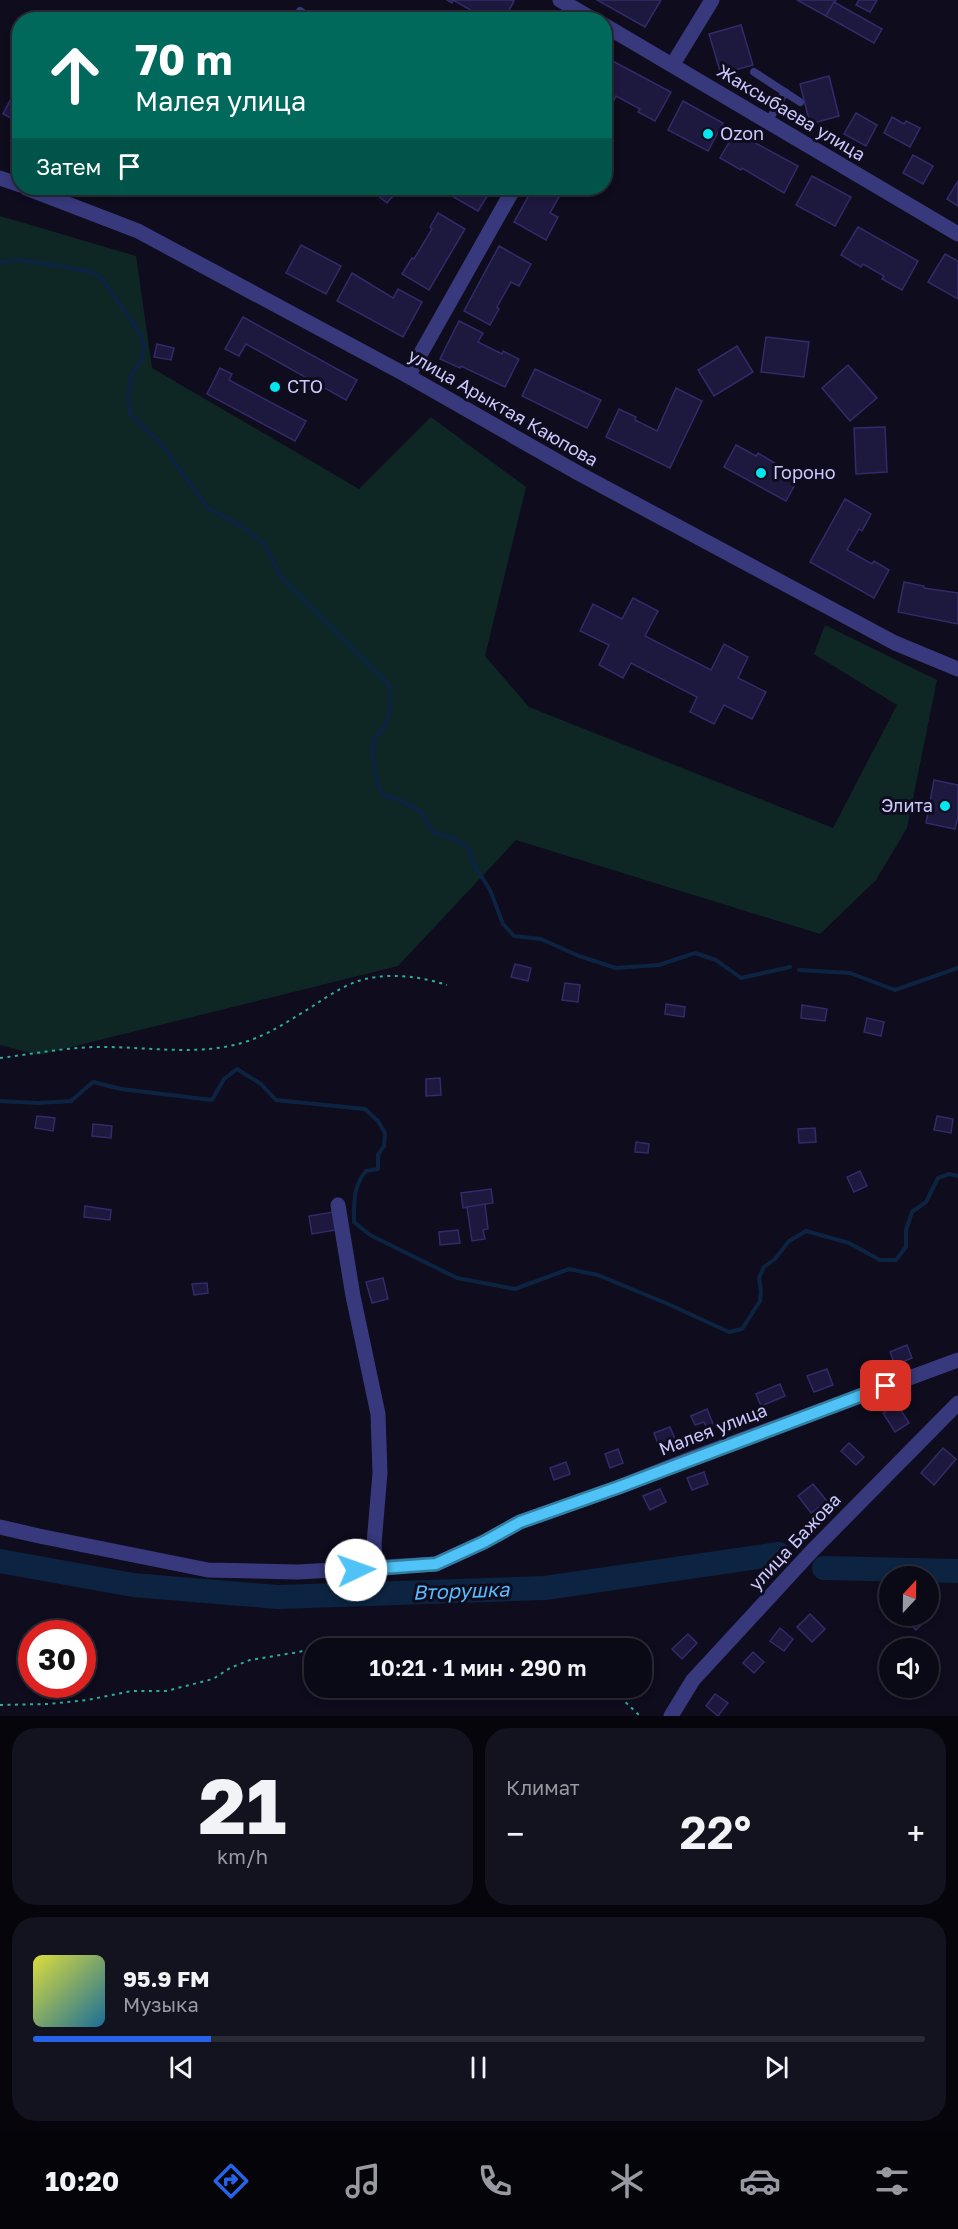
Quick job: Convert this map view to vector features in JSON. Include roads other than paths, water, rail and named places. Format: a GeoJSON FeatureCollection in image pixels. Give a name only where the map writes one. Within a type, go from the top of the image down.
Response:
{"type":"FeatureCollection","features":[{"type":"Feature","properties":{"kind":"street"},"geometry":{"type":"LineString","coordinates":[[560,0],[580,12]]}},
{"type":"Feature","properties":{"kind":"street"},"geometry":{"type":"LineString","coordinates":[[673,64],[712,0]]}},
{"type":"Feature","properties":{"kind":"street","name":"Жаксыбаева улица"},"geometry":{"type":"LineString","coordinates":[[612,32],[673,64],[958,234]]}},
{"type":"Feature","properties":{"kind":"street","name":"улица Арыктая Каюпова"},"geometry":{"type":"LineString","coordinates":[[44,195],[138,231],[408,376],[578,473],[813,599],[895,642],[958,669]]}},
{"type":"Feature","properties":{"kind":"street"},"geometry":{"type":"LineString","coordinates":[[408,376],[510,195]]}},
{"type":"Feature","properties":{"kind":"street"},"geometry":{"type":"LineString","coordinates":[[338,1205],[353,1296],[378,1414],[380,1473],[374,1544],[376,1569]]}},
{"type":"Feature","properties":{"kind":"street","name":"Малея улица"},"geometry":{"type":"LineString","coordinates":[[0,1527],[207,1570],[298,1572],[436,1564],[520,1522],[958,1360]]}},
{"type":"Feature","properties":{"kind":"street","name":"улица Бажова"},"geometry":{"type":"LineString","coordinates":[[677,1714],[693,1680],[811,1552],[958,1402]]}},
{"type":"Feature","properties":{"kind":"lane"},"geometry":{"type":"LineString","coordinates":[[754,72],[801,102]]}},
{"type":"Feature","properties":{"kind":"lane"},"geometry":{"type":"LineString","coordinates":[[768,122],[785,92]]}},
{"type":"Feature","properties":{"kind":"waterway"},"geometry":{"type":"LineString","coordinates":[[0,261],[19,260],[60,266],[92,272],[102,279],[140,333],[144,345],[142,361],[131,375],[128,394],[130,414],[162,445],[207,507],[244,528],[264,544],[281,577],[389,685],[391,701],[389,712],[384,727],[373,744],[373,758],[382,795],[402,801],[421,812],[433,833],[455,839],[470,850],[473,863],[490,890],[503,924],[514,936],[541,939],[579,956],[616,968],[659,965],[695,953],[716,960],[741,978],[790,967]]}},
{"type":"Feature","properties":{"kind":"waterway"},"geometry":{"type":"LineString","coordinates":[[799,970],[850,973],[895,990],[958,968]]}},
{"type":"Feature","properties":{"kind":"waterway"},"geometry":{"type":"LineString","coordinates":[[0,1101],[38,1103],[71,1101],[93,1082],[121,1089],[212,1100],[224,1079],[237,1069],[261,1084],[276,1100],[365,1109],[378,1121],[385,1133],[384,1146],[378,1155],[378,1169],[366,1171],[355,1195],[354,1222],[370,1235],[457,1278],[515,1289],[569,1269],[598,1275],[729,1332],[742,1329],[760,1301],[759,1278],[764,1267],[775,1259],[789,1241],[806,1231],[849,1243],[880,1260],[896,1260],[906,1247],[906,1230],[912,1212],[926,1202],[938,1178],[949,1174],[958,1176]]}},
{"type":"Feature","properties":{"kind":"waterway","name":"Вторушка"},"geometry":{"type":"LineString","coordinates":[[0,1561],[133,1585],[278,1597],[545,1588],[779,1554]]}},
{"type":"Feature","properties":{"kind":"waterway","name":"Вторушка"},"geometry":{"type":"LineString","coordinates":[[824,1568],[958,1571]]}},
{"type":"Feature","properties":{"kind":"place","name":"Ozon"},"geometry":{"type":"Point","coordinates":[708,134]}},
{"type":"Feature","properties":{"kind":"place","name":"СТО"},"geometry":{"type":"Point","coordinates":[275,387]}},
{"type":"Feature","properties":{"kind":"place","name":"Гороно"},"geometry":{"type":"Point","coordinates":[761,473]}},
{"type":"Feature","properties":{"kind":"place","name":"Элита"},"geometry":{"type":"Point","coordinates":[945,806]}}]}
